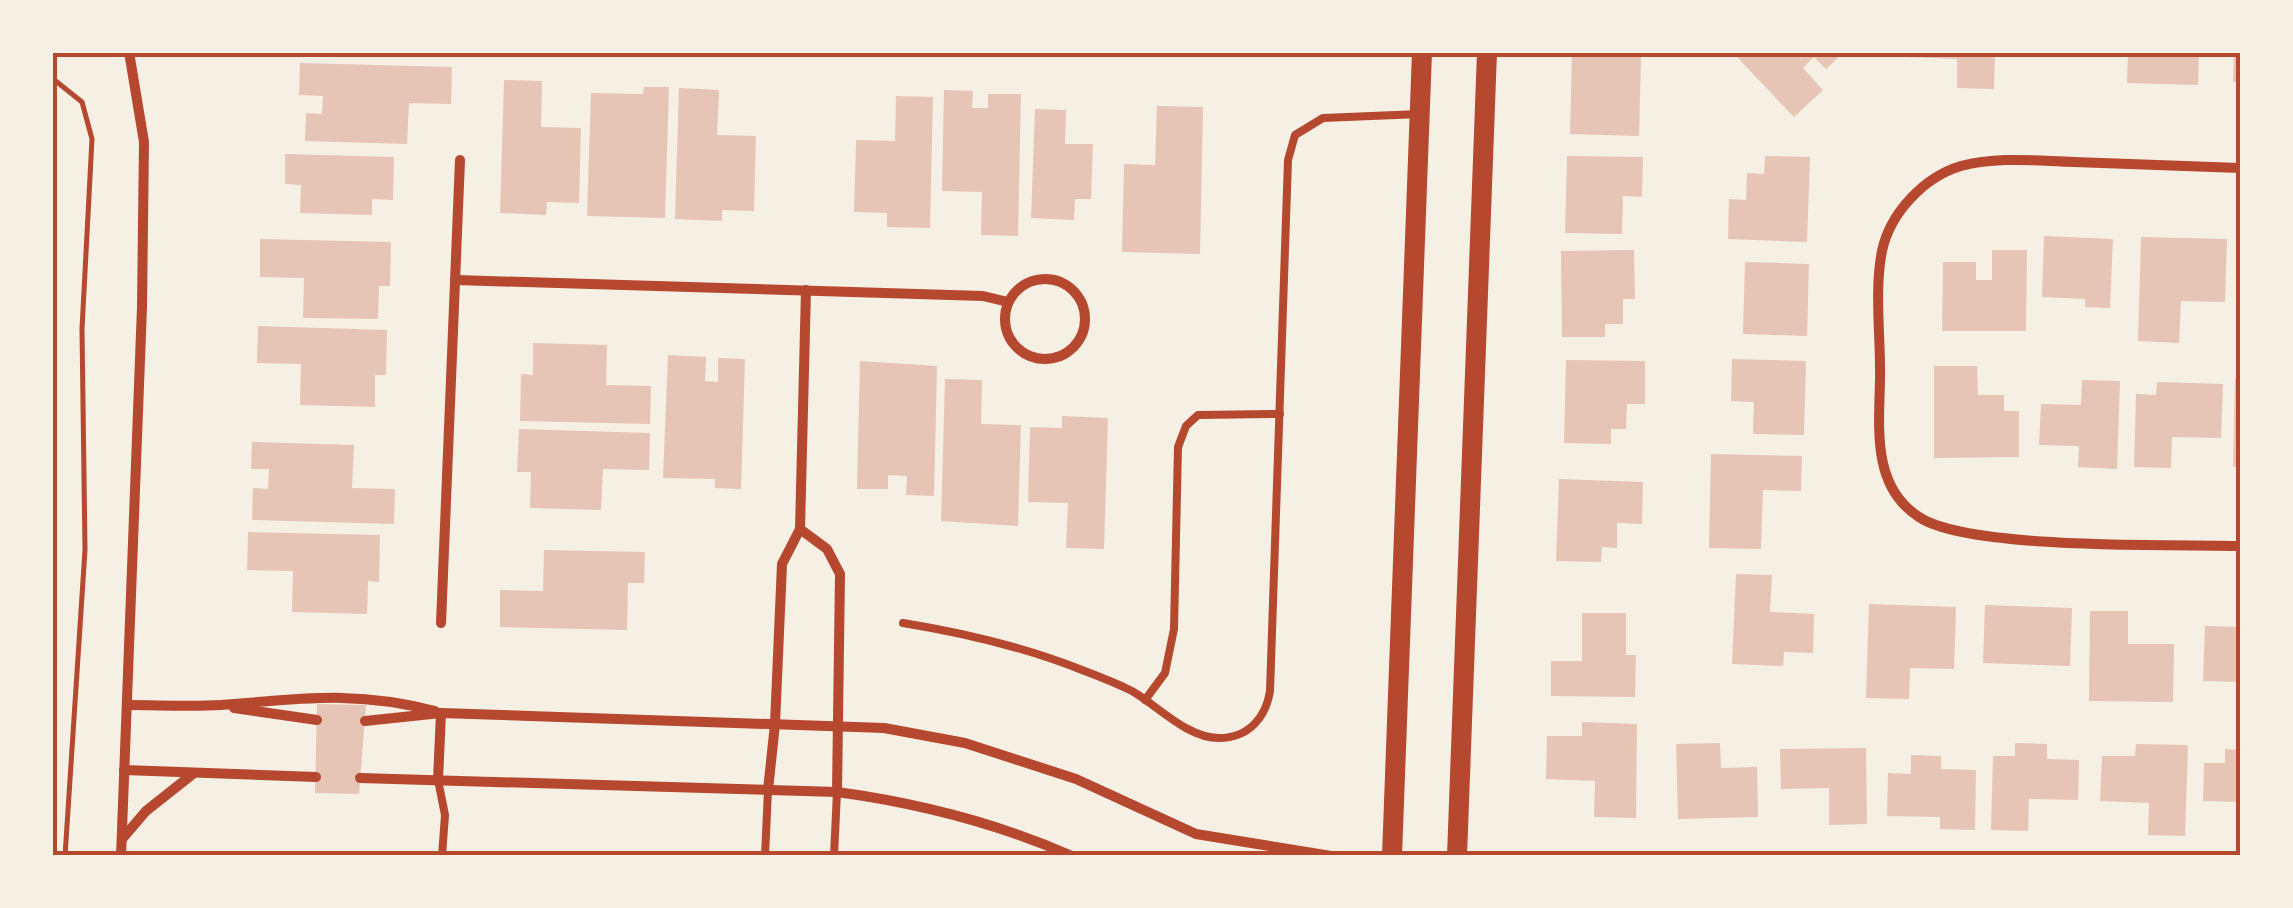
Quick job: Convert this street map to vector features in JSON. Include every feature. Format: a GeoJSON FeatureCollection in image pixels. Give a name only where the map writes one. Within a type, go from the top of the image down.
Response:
{"type":"FeatureCollection","features":[{"type":"Feature","properties":{"kind":"main road"},"geometry":{"type":"LineString","coordinates":[[1392,856],[1422,52]]}},
{"type":"Feature","properties":{"kind":"main road"},"geometry":{"type":"LineString","coordinates":[[1457,856],[1487,52]]}},
{"type":"Feature","properties":{"kind":"street"},"geometry":{"type":"LineString","coordinates":[[120,856],[144,142],[129,52]]}},
{"type":"Feature","properties":{"kind":"street"},"geometry":{"type":"LineString","coordinates":[[441,624],[460,160]]}},
{"type":"Feature","properties":{"kind":"street"},"geometry":{"type":"LineString","coordinates":[[2240,168],[2004,160],[1962,166],[1933,178],[1892,225],[1882,252],[1880,396],[1881,470],[1902,503],[1934,526],[1984,536],[2240,546]]}},
{"type":"Feature","properties":{"kind":"street"},"geometry":{"type":"LineString","coordinates":[[1038,279],[1068,284],[1080,297],[1086,314],[1084,333],[1060,357],[1030,356],[1007,332],[1008,302],[1023,284],[1038,279]]}},
{"type":"Feature","properties":{"kind":"street"},"geometry":{"type":"LineString","coordinates":[[456,280],[983,296],[1008,302]]}},
{"type":"Feature","properties":{"kind":"street"},"geometry":{"type":"LineString","coordinates":[[768,790],[776,724],[782,564],[800,529],[806,290]]}},
{"type":"Feature","properties":{"kind":"street"},"geometry":{"type":"LineString","coordinates":[[800,529],[827,549],[840,574],[836,792]]}},
{"type":"Feature","properties":{"kind":"street"},"geometry":{"type":"LineString","coordinates":[[128,705],[217,705],[314,694],[390,700],[441,713]]}},
{"type":"Feature","properties":{"kind":"street"},"geometry":{"type":"LineString","coordinates":[[217,705],[317,720]]}},
{"type":"Feature","properties":{"kind":"street"},"geometry":{"type":"LineString","coordinates":[[438,780],[441,713]]}},
{"type":"Feature","properties":{"kind":"street"},"geometry":{"type":"LineString","coordinates":[[365,720],[441,713],[884,728],[966,742],[1076,779],[1196,834],[1331,856]]}},
{"type":"Feature","properties":{"kind":"street"},"geometry":{"type":"LineString","coordinates":[[124,770],[316,777]]}},
{"type":"Feature","properties":{"kind":"street"},"geometry":{"type":"LineString","coordinates":[[121,840],[146,811],[195,773]]}},
{"type":"Feature","properties":{"kind":"street"},"geometry":{"type":"LineString","coordinates":[[360,778],[836,792],[908,801],[1035,839],[1072,856]]}},
{"type":"Feature","properties":{"kind":"lane"},"geometry":{"type":"LineString","coordinates":[[903,622],[976,635],[1082,670],[1145,700],[1180,724],[1219,738],[1258,723],[1267,710],[1288,160],[1295,134],[1323,118],[1420,114]]}},
{"type":"Feature","properties":{"kind":"lane"},"geometry":{"type":"LineString","coordinates":[[1145,700],[1165,673],[1174,629],[1178,447],[1186,426],[1198,414],[1280,414]]}},
{"type":"Feature","properties":{"kind":"lane"},"geometry":{"type":"LineString","coordinates":[[438,780],[445,815],[442,856]]}},
{"type":"Feature","properties":{"kind":"lane"},"geometry":{"type":"LineString","coordinates":[[765,856],[768,790]]}},
{"type":"Feature","properties":{"kind":"lane"},"geometry":{"type":"LineString","coordinates":[[834,856],[836,792]]}},
{"type":"Feature","properties":{"kind":"path"},"geometry":{"type":"LineString","coordinates":[[52,78],[82,102],[92,139],[82,329],[86,550],[66,856]]}},
{"type":"Feature","properties":{"kind":"building"},"geometry":{"type":"Polygon","coordinates":[[[1742,52],[1844,52],[1826,69],[1814,57],[1803,68],[1823,90],[1794,117],[1737,57],[1742,52]]]}},
{"type":"Feature","properties":{"kind":"building"},"geometry":{"type":"Polygon","coordinates":[[[1904,52],[1995,52],[1994,89],[1957,88],[1957,59],[1904,57],[1904,52]]]}},
{"type":"Feature","properties":{"kind":"building"},"geometry":{"type":"Polygon","coordinates":[[[2128,52],[2199,52],[2198,85],[2127,83],[2128,52]]]}},
{"type":"Feature","properties":{"kind":"building"},"geometry":{"type":"Polygon","coordinates":[[[2234,52],[2240,52],[2240,82],[2233,82],[2234,52]]]}},
{"type":"Feature","properties":{"kind":"building"},"geometry":{"type":"Polygon","coordinates":[[[1572,55],[1641,57],[1639,136],[1570,134],[1572,55]]]}},
{"type":"Feature","properties":{"kind":"building"},"geometry":{"type":"Polygon","coordinates":[[[300,63],[452,67],[451,104],[409,103],[407,144],[305,141],[306,113],[322,114],[323,96],[299,95],[300,63]]]}},
{"type":"Feature","properties":{"kind":"building"},"geometry":{"type":"Polygon","coordinates":[[[504,80],[542,81],[541,127],[581,128],[579,203],[547,202],[546,215],[500,213],[504,80]]]}},
{"type":"Feature","properties":{"kind":"building"},"geometry":{"type":"Polygon","coordinates":[[[644,87],[669,87],[665,218],[587,216],[591,93],[643,94],[644,87]]]}},
{"type":"Feature","properties":{"kind":"building"},"geometry":{"type":"Polygon","coordinates":[[[679,88],[719,90],[717,135],[756,136],[754,211],[722,210],[722,221],[675,219],[679,88]]]}},
{"type":"Feature","properties":{"kind":"building"},"geometry":{"type":"Polygon","coordinates":[[[944,90],[973,91],[972,108],[988,108],[988,94],[1021,94],[1018,236],[981,235],[982,192],[942,191],[944,90]]]}},
{"type":"Feature","properties":{"kind":"building"},"geometry":{"type":"Polygon","coordinates":[[[896,96],[933,97],[930,228],[887,227],[887,213],[854,212],[856,140],[895,141],[896,96]]]}},
{"type":"Feature","properties":{"kind":"building"},"geometry":{"type":"Polygon","coordinates":[[[1157,106],[1203,107],[1200,254],[1122,252],[1124,164],[1155,165],[1157,106]]]}},
{"type":"Feature","properties":{"kind":"building"},"geometry":{"type":"Polygon","coordinates":[[[1035,109],[1066,110],[1065,144],[1093,144],[1091,199],[1075,199],[1074,220],[1031,218],[1035,109]]]}},
{"type":"Feature","properties":{"kind":"building"},"geometry":{"type":"Polygon","coordinates":[[[285,154],[394,157],[393,200],[372,199],[372,215],[300,213],[301,185],[285,184],[285,154]]]}},
{"type":"Feature","properties":{"kind":"building"},"geometry":{"type":"Polygon","coordinates":[[[1567,156],[1643,157],[1642,197],[1623,196],[1622,234],[1565,233],[1567,156]]]}},
{"type":"Feature","properties":{"kind":"building"},"geometry":{"type":"Polygon","coordinates":[[[1765,156],[1810,157],[1807,242],[1728,239],[1729,199],[1746,200],[1747,173],[1764,174],[1765,156]]]}},
{"type":"Feature","properties":{"kind":"building"},"geometry":{"type":"Polygon","coordinates":[[[2044,236],[2113,239],[2110,308],[2085,307],[2085,299],[2042,297],[2044,236]]]}},
{"type":"Feature","properties":{"kind":"building"},"geometry":{"type":"Polygon","coordinates":[[[2141,237],[2227,239],[2225,302],[2181,301],[2179,343],[2138,341],[2141,237]]]}},
{"type":"Feature","properties":{"kind":"building"},"geometry":{"type":"Polygon","coordinates":[[[260,239],[391,242],[390,286],[379,286],[378,319],[303,318],[304,278],[260,277],[260,239]]]}},
{"type":"Feature","properties":{"kind":"building"},"geometry":{"type":"Polygon","coordinates":[[[1634,250],[1635,299],[1623,299],[1623,324],[1605,324],[1605,337],[1562,337],[1561,251],[1634,250]]]}},
{"type":"Feature","properties":{"kind":"building"},"geometry":{"type":"Polygon","coordinates":[[[1992,250],[2027,250],[2026,331],[1942,331],[1943,262],[1976,262],[1976,280],[1992,280],[1992,250]]]}},
{"type":"Feature","properties":{"kind":"building"},"geometry":{"type":"Polygon","coordinates":[[[1745,262],[1809,264],[1807,336],[1743,334],[1745,262]]]}},
{"type":"Feature","properties":{"kind":"building"},"geometry":{"type":"Polygon","coordinates":[[[258,326],[387,330],[386,375],[375,375],[375,407],[300,405],[301,364],[257,363],[258,326]]]}},
{"type":"Feature","properties":{"kind":"building"},"geometry":{"type":"Polygon","coordinates":[[[533,343],[607,345],[606,385],[651,386],[650,424],[520,421],[521,374],[533,375],[533,343]]]}},
{"type":"Feature","properties":{"kind":"building"},"geometry":{"type":"Polygon","coordinates":[[[668,355],[706,357],[705,381],[718,382],[718,358],[745,359],[741,489],[715,488],[715,479],[663,478],[668,355]]]}},
{"type":"Feature","properties":{"kind":"building"},"geometry":{"type":"Polygon","coordinates":[[[1732,359],[1806,361],[1804,435],[1753,434],[1754,402],[1731,401],[1732,359]]]}},
{"type":"Feature","properties":{"kind":"building"},"geometry":{"type":"Polygon","coordinates":[[[1566,360],[1645,361],[1645,404],[1627,404],[1626,429],[1611,429],[1611,444],[1564,443],[1566,360]]]}},
{"type":"Feature","properties":{"kind":"building"},"geometry":{"type":"Polygon","coordinates":[[[860,361],[937,366],[934,496],[906,495],[907,476],[888,475],[888,489],[857,489],[860,361]]]}},
{"type":"Feature","properties":{"kind":"building"},"geometry":{"type":"Polygon","coordinates":[[[1934,366],[1977,366],[1978,395],[2004,395],[2004,411],[2019,411],[2019,457],[1934,458],[1934,366]]]}},
{"type":"Feature","properties":{"kind":"building"},"geometry":{"type":"Polygon","coordinates":[[[2235,378],[2240,378],[2240,467],[2233,467],[2235,378]]]}},
{"type":"Feature","properties":{"kind":"building"},"geometry":{"type":"Polygon","coordinates":[[[945,379],[982,380],[981,424],[1021,425],[1018,526],[941,521],[945,379]]]}},
{"type":"Feature","properties":{"kind":"building"},"geometry":{"type":"Polygon","coordinates":[[[2082,380],[2120,381],[2117,469],[2078,467],[2079,446],[2039,445],[2041,404],[2081,405],[2082,380]]]}},
{"type":"Feature","properties":{"kind":"building"},"geometry":{"type":"Polygon","coordinates":[[[2157,382],[2223,384],[2221,438],[2172,437],[2171,468],[2134,467],[2136,394],[2156,395],[2157,382]]]}},
{"type":"Feature","properties":{"kind":"building"},"geometry":{"type":"Polygon","coordinates":[[[1062,416],[1108,418],[1104,549],[1066,548],[1068,503],[1028,502],[1030,427],[1062,428],[1062,416]]]}},
{"type":"Feature","properties":{"kind":"building"},"geometry":{"type":"Polygon","coordinates":[[[519,429],[650,433],[649,470],[603,469],[601,510],[530,508],[531,472],[517,472],[519,429]]]}},
{"type":"Feature","properties":{"kind":"building"},"geometry":{"type":"Polygon","coordinates":[[[252,442],[354,445],[352,488],[395,489],[394,524],[252,520],[253,488],[268,489],[269,469],[251,469],[252,442]]]}},
{"type":"Feature","properties":{"kind":"building"},"geometry":{"type":"Polygon","coordinates":[[[1711,454],[1802,456],[1801,491],[1763,490],[1761,549],[1709,548],[1711,454]]]}},
{"type":"Feature","properties":{"kind":"building"},"geometry":{"type":"Polygon","coordinates":[[[1559,479],[1643,482],[1642,524],[1617,523],[1617,548],[1602,547],[1601,562],[1556,561],[1559,479]]]}},
{"type":"Feature","properties":{"kind":"building"},"geometry":{"type":"Polygon","coordinates":[[[248,532],[380,535],[379,582],[368,581],[367,614],[292,612],[293,571],[247,570],[248,532]]]}},
{"type":"Feature","properties":{"kind":"building"},"geometry":{"type":"Polygon","coordinates":[[[544,550],[645,552],[644,583],[628,583],[627,630],[500,627],[500,590],[543,591],[544,550]]]}},
{"type":"Feature","properties":{"kind":"building"},"geometry":{"type":"Polygon","coordinates":[[[1736,574],[1772,575],[1770,612],[1814,614],[1813,653],[1784,652],[1783,666],[1732,664],[1736,574]]]}},
{"type":"Feature","properties":{"kind":"building"},"geometry":{"type":"Polygon","coordinates":[[[1869,604],[1956,607],[1954,669],[1910,668],[1909,699],[1866,698],[1869,604]]]}},
{"type":"Feature","properties":{"kind":"building"},"geometry":{"type":"Polygon","coordinates":[[[1985,605],[2072,608],[2070,666],[1983,663],[1985,605]]]}},
{"type":"Feature","properties":{"kind":"building"},"geometry":{"type":"Polygon","coordinates":[[[2090,611],[2128,611],[2128,644],[2174,644],[2173,702],[2089,701],[2090,611]]]}},
{"type":"Feature","properties":{"kind":"building"},"geometry":{"type":"Polygon","coordinates":[[[1582,613],[1626,613],[1626,655],[1636,655],[1635,697],[1551,696],[1551,661],[1582,661],[1582,613]]]}},
{"type":"Feature","properties":{"kind":"building"},"geometry":{"type":"Polygon","coordinates":[[[2205,626],[2240,627],[2240,682],[2203,681],[2205,626]]]}},
{"type":"Feature","properties":{"kind":"building"},"geometry":{"type":"Polygon","coordinates":[[[317,704],[366,705],[359,794],[315,793],[317,704]]]}},
{"type":"Feature","properties":{"kind":"building"},"geometry":{"type":"Polygon","coordinates":[[[1582,722],[1637,724],[1636,818],[1594,817],[1595,781],[1546,779],[1547,736],[1582,736],[1582,722]]]}},
{"type":"Feature","properties":{"kind":"building"},"geometry":{"type":"Polygon","coordinates":[[[1720,743],[1721,768],[1757,767],[1758,817],[1678,819],[1676,744],[1720,743]]]}},
{"type":"Feature","properties":{"kind":"building"},"geometry":{"type":"Polygon","coordinates":[[[2015,743],[2047,744],[2047,759],[2079,760],[2078,800],[2029,799],[2028,831],[1991,830],[1993,756],[2015,756],[2015,743]]]}},
{"type":"Feature","properties":{"kind":"building"},"geometry":{"type":"Polygon","coordinates":[[[2136,744],[2188,745],[2185,836],[2148,835],[2149,803],[2100,801],[2102,756],[2135,756],[2136,744]]]}},
{"type":"Feature","properties":{"kind":"building"},"geometry":{"type":"Polygon","coordinates":[[[1866,748],[1867,824],[1829,825],[1829,788],[1781,789],[1780,749],[1866,748]]]}},
{"type":"Feature","properties":{"kind":"building"},"geometry":{"type":"Polygon","coordinates":[[[2225,749],[2240,750],[2240,802],[2203,801],[2204,763],[2225,763],[2225,749]]]}},
{"type":"Feature","properties":{"kind":"building"},"geometry":{"type":"Polygon","coordinates":[[[1911,755],[1941,756],[1941,769],[1976,770],[1975,830],[1940,829],[1940,817],[1887,816],[1888,773],[1911,774],[1911,755]]]}}]}
